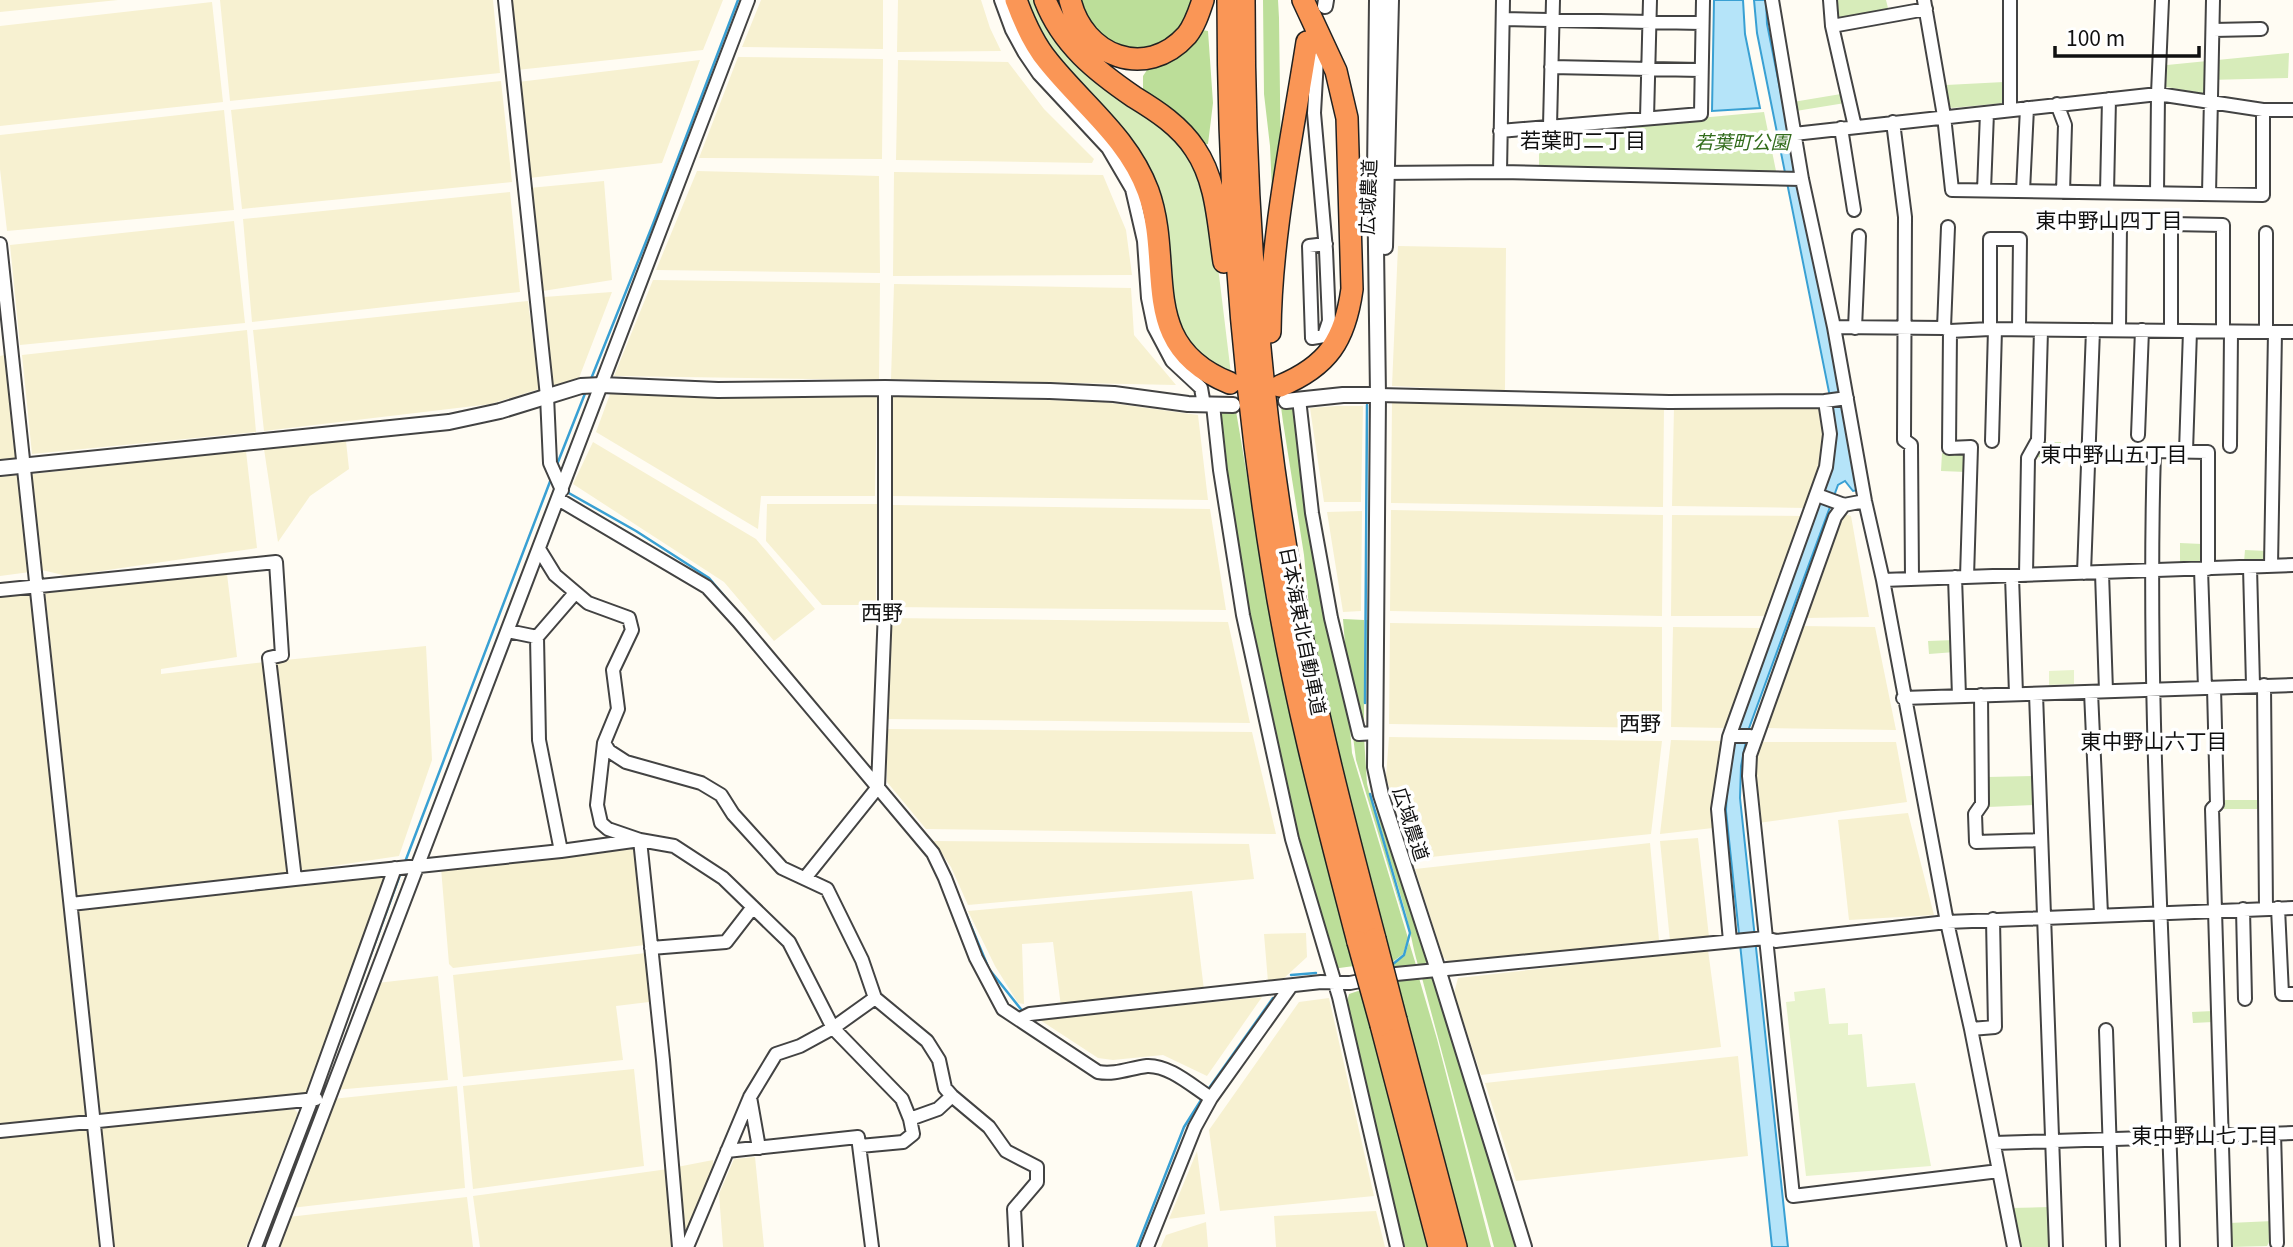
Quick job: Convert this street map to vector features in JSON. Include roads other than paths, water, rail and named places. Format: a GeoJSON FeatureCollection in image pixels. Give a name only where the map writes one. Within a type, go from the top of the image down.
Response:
{"type":"FeatureCollection","features":[{"type":"Feature","properties":{"kind":"highway"},"geometry":{"type":"LineString","coordinates":[[1016,0],[1034,41],[1047,60],[1107,125],[1138,169],[1155,215],[1163,296],[1173,336],[1195,364],[1230,383]]}},
{"type":"Feature","properties":{"kind":"highway"},"geometry":{"type":"LineString","coordinates":[[1045,0],[1065,37],[1084,60],[1178,128],[1203,162],[1212,187],[1258,471]]}},
{"type":"Feature","properties":{"kind":"highway"},"geometry":{"type":"LineString","coordinates":[[1070,0],[1077,21],[1098,47],[1131,59],[1162,54],[1175,46],[1188,33],[1203,0]]}},
{"type":"Feature","properties":{"kind":"highway","name":"日本海東北自動車道"},"geometry":{"type":"LineString","coordinates":[[1228,0],[1236,260],[1258,471],[1273,573],[1326,817],[1367,940]]}},
{"type":"Feature","properties":{"kind":"highway","name":"日本海東北自動車道"},"geometry":{"type":"LineString","coordinates":[[1244,0],[1248,159],[1256,309],[1273,465],[1294,596],[1367,940],[1456,1247]]}},
{"type":"Feature","properties":{"kind":"highway"},"geometry":{"type":"LineString","coordinates":[[1288,395],[1336,344],[1349,309],[1352,289],[1349,143],[1345,107],[1336,71],[1303,0]]}},
{"type":"Feature","properties":{"kind":"highway"},"geometry":{"type":"LineString","coordinates":[[1294,596],[1290,528],[1270,349],[1270,312],[1278,225],[1312,51]]}},
{"type":"Feature","properties":{"kind":"highway","name":"日本海東北自動車道"},"geometry":{"type":"LineString","coordinates":[[1389,1023],[1439,1247]]}},
{"type":"Feature","properties":{"kind":"street"},"geometry":{"type":"LineString","coordinates":[[505,0],[547,396],[550,463],[560,494],[707,587],[738,621],[933,853],[976,958],[1003,1009],[1098,1072],[1110,1074],[1147,1066],[1159,1067],[1211,1098]]}},
{"type":"Feature","properties":{"kind":"street"},"geometry":{"type":"LineString","coordinates":[[272,1247],[748,0]]}},
{"type":"Feature","properties":{"kind":"street"},"geometry":{"type":"LineString","coordinates":[[1001,0],[1012,30],[1039,74],[1108,148],[1126,178],[1139,215],[1144,241],[1148,298],[1154,327],[1171,361],[1201,387],[1209,405],[1243,615],[1292,839],[1334,984],[1397,1247]]}},
{"type":"Feature","properties":{"kind":"street","name":"広域農道"},"geometry":{"type":"LineString","coordinates":[[1377,0],[1382,173]]}},
{"type":"Feature","properties":{"kind":"street","name":"広域農道"},"geometry":{"type":"LineString","coordinates":[[1391,0],[1382,173],[1375,767],[1381,795],[1524,1247]]}},
{"type":"Feature","properties":{"kind":"street"},"geometry":{"type":"LineString","coordinates":[[1500,172],[1503,0]]}},
{"type":"Feature","properties":{"kind":"street"},"geometry":{"type":"LineString","coordinates":[[1550,126],[1553,0]]}},
{"type":"Feature","properties":{"kind":"street"},"geometry":{"type":"LineString","coordinates":[[1647,118],[1650,0]]}},
{"type":"Feature","properties":{"kind":"street"},"geometry":{"type":"LineString","coordinates":[[1500,131],[1701,114],[1703,0]]}},
{"type":"Feature","properties":{"kind":"street"},"geometry":{"type":"LineString","coordinates":[[1772,0],[1802,178],[1834,327],[1845,398],[1883,580],[1947,922],[2014,1247]]}},
{"type":"Feature","properties":{"kind":"street"},"geometry":{"type":"LineString","coordinates":[[1830,0],[1832,26],[1855,127]]}},
{"type":"Feature","properties":{"kind":"street"},"geometry":{"type":"LineString","coordinates":[[2010,0],[2010,109]]}},
{"type":"Feature","properties":{"kind":"street"},"geometry":{"type":"LineString","coordinates":[[2157,193],[2162,0]]}},
{"type":"Feature","properties":{"kind":"street"},"geometry":{"type":"LineString","coordinates":[[2209,194],[2213,0]]}},
{"type":"Feature","properties":{"kind":"street"},"geometry":{"type":"LineString","coordinates":[[1832,26],[1925,4],[1944,116],[1952,190],[2263,195],[2263,110]]}},
{"type":"Feature","properties":{"kind":"street"},"geometry":{"type":"LineString","coordinates":[[1503,19],[1702,23]]}},
{"type":"Feature","properties":{"kind":"street"},"geometry":{"type":"LineString","coordinates":[[2213,30],[2261,29]]}},
{"type":"Feature","properties":{"kind":"street"},"geometry":{"type":"LineString","coordinates":[[1312,51],[1314,113],[1326,244],[1329,321],[1324,336],[1312,338],[1309,246],[1326,244]]}},
{"type":"Feature","properties":{"kind":"street"},"geometry":{"type":"LineString","coordinates":[[1551,67],[1700,70]]}},
{"type":"Feature","properties":{"kind":"street"},"geometry":{"type":"LineString","coordinates":[[1794,134],[2158,94],[2263,110],[2293,110]]}},
{"type":"Feature","properties":{"kind":"street"},"geometry":{"type":"LineString","coordinates":[[2107,192],[2109,99]]}},
{"type":"Feature","properties":{"kind":"street"},"geometry":{"type":"LineString","coordinates":[[2057,104],[2065,125],[2063,192]]}},
{"type":"Feature","properties":{"kind":"street"},"geometry":{"type":"LineString","coordinates":[[2023,191],[2027,108]]}},
{"type":"Feature","properties":{"kind":"street"},"geometry":{"type":"LineString","coordinates":[[1984,190],[1987,113]]}},
{"type":"Feature","properties":{"kind":"street"},"geometry":{"type":"LineString","coordinates":[[1893,122],[1905,216],[1904,440],[1911,445],[1912,579]]}},
{"type":"Feature","properties":{"kind":"street"},"geometry":{"type":"LineString","coordinates":[[1841,128],[1853,210]]}},
{"type":"Feature","properties":{"kind":"street"},"geometry":{"type":"LineString","coordinates":[[1382,173],[1500,172],[1802,178]]}},
{"type":"Feature","properties":{"kind":"street"},"geometry":{"type":"LineString","coordinates":[[2119,330],[2120,224]]}},
{"type":"Feature","properties":{"kind":"street"},"geometry":{"type":"LineString","coordinates":[[2171,331],[2172,224],[2223,225],[2230,446]]}},
{"type":"Feature","properties":{"kind":"street"},"geometry":{"type":"LineString","coordinates":[[1948,227],[1949,449],[1971,447],[1961,577],[1959,696]]}},
{"type":"Feature","properties":{"kind":"street"},"geometry":{"type":"LineString","coordinates":[[2266,233],[2270,332],[2271,566]]}},
{"type":"Feature","properties":{"kind":"street"},"geometry":{"type":"LineString","coordinates":[[1855,328],[1858,236]]}},
{"type":"Feature","properties":{"kind":"street"},"geometry":{"type":"LineString","coordinates":[[1992,440],[1990,239],[2020,239],[2019,329]]}},
{"type":"Feature","properties":{"kind":"street"},"geometry":{"type":"LineString","coordinates":[[0,244],[107,1247]]}},
{"type":"Feature","properties":{"kind":"street"},"geometry":{"type":"LineString","coordinates":[[1834,327],[2293,332]]}},
{"type":"Feature","properties":{"kind":"street"},"geometry":{"type":"LineString","coordinates":[[2026,575],[2028,458],[2038,440],[2041,330]]}},
{"type":"Feature","properties":{"kind":"street"},"geometry":{"type":"LineString","coordinates":[[2084,573],[2093,330]]}},
{"type":"Feature","properties":{"kind":"street"},"geometry":{"type":"LineString","coordinates":[[2138,435],[2142,330]]}},
{"type":"Feature","properties":{"kind":"street"},"geometry":{"type":"LineString","coordinates":[[2186,452],[2190,331]]}},
{"type":"Feature","properties":{"kind":"street"},"geometry":{"type":"LineString","coordinates":[[0,468],[449,422],[500,411],[581,386],[718,390],[885,388],[1082,391],[1209,405],[1233,405]]}},
{"type":"Feature","properties":{"kind":"street"},"geometry":{"type":"LineString","coordinates":[[805,878],[878,787],[885,610],[885,388]]}},
{"type":"Feature","properties":{"kind":"street"},"geometry":{"type":"LineString","coordinates":[[1376,733],[1359,734],[1331,618],[1288,395],[1656,401],[1827,401],[1845,398]]}},
{"type":"Feature","properties":{"kind":"street"},"geometry":{"type":"LineString","coordinates":[[1732,941],[1718,808],[1720,787],[1729,737],[1819,496],[1829,455],[1827,401]]}},
{"type":"Feature","properties":{"kind":"street"},"geometry":{"type":"LineString","coordinates":[[2173,1247],[2152,690],[2150,571],[2154,451],[2208,452],[2204,569],[2217,804],[2212,808],[2225,1247]]}},
{"type":"Feature","properties":{"kind":"street"},"geometry":{"type":"LineString","coordinates":[[1819,496],[1839,503],[1865,501]]}},
{"type":"Feature","properties":{"kind":"street"},"geometry":{"type":"LineString","coordinates":[[1839,503],[1794,622],[1750,755],[1749,776],[1762,938],[1786,1159],[1793,1196],[1999,1171]]}},
{"type":"Feature","properties":{"kind":"street"},"geometry":{"type":"LineString","coordinates":[[539,549],[555,575],[575,593],[588,603],[629,618],[632,630],[613,670],[618,709],[604,743],[597,805],[601,823],[608,829],[640,841],[674,846],[723,878],[789,942],[833,1028],[902,1099],[910,1119],[913,1134],[903,1142],[860,1146]]}},
{"type":"Feature","properties":{"kind":"street"},"geometry":{"type":"LineString","coordinates":[[0,590],[275,562],[282,655],[269,657],[295,879]]}},
{"type":"Feature","properties":{"kind":"street"},"geometry":{"type":"LineString","coordinates":[[1883,580],[2293,565]]}},
{"type":"Feature","properties":{"kind":"street"},"geometry":{"type":"LineString","coordinates":[[2250,567],[2272,908],[2281,994],[2293,994]]}},
{"type":"Feature","properties":{"kind":"street"},"geometry":{"type":"LineString","coordinates":[[2102,573],[2106,691]]}},
{"type":"Feature","properties":{"kind":"street"},"geometry":{"type":"LineString","coordinates":[[2012,576],[2017,694]]}},
{"type":"Feature","properties":{"kind":"street"},"geometry":{"type":"LineString","coordinates":[[561,851],[539,740],[537,637],[575,593]]}},
{"type":"Feature","properties":{"kind":"street"},"geometry":{"type":"LineString","coordinates":[[1773,622],[1794,622]]}},
{"type":"Feature","properties":{"kind":"street"},"geometry":{"type":"LineString","coordinates":[[508,631],[537,637]]}},
{"type":"Feature","properties":{"kind":"street"},"geometry":{"type":"LineString","coordinates":[[1903,698],[2293,685]]}},
{"type":"Feature","properties":{"kind":"street"},"geometry":{"type":"LineString","coordinates":[[2091,692],[2101,914]]}},
{"type":"Feature","properties":{"kind":"street"},"geometry":{"type":"LineString","coordinates":[[2036,694],[2056,1247]]}},
{"type":"Feature","properties":{"kind":"street"},"geometry":{"type":"LineString","coordinates":[[1981,695],[1982,804],[1975,814],[1976,842],[2040,841]]}},
{"type":"Feature","properties":{"kind":"street"},"geometry":{"type":"LineString","coordinates":[[1732,736],[1750,736]]}},
{"type":"Feature","properties":{"kind":"street"},"geometry":{"type":"LineString","coordinates":[[604,743],[610,751],[626,762],[701,783],[721,795],[733,814],[782,868],[827,889],[862,960],[875,999],[927,1041],[939,1060],[945,1088],[952,1096],[989,1127],[1006,1150],[1037,1167],[1037,1182],[1014,1209],[1016,1247]]}},
{"type":"Feature","properties":{"kind":"street"},"geometry":{"type":"LineString","coordinates":[[71,904],[640,841]]}},
{"type":"Feature","properties":{"kind":"street"},"geometry":{"type":"LineString","coordinates":[[640,841],[679,1247]]}},
{"type":"Feature","properties":{"kind":"street"},"geometry":{"type":"LineString","coordinates":[[255,1247],[395,868]]}},
{"type":"Feature","properties":{"kind":"street"},"geometry":{"type":"LineString","coordinates":[[652,948],[726,942],[752,907]]}},
{"type":"Feature","properties":{"kind":"street"},"geometry":{"type":"LineString","coordinates":[[1020,1019],[1030,1014],[1321,982],[1350,984],[1396,974],[1762,938],[1776,941],[1993,919],[2293,908]]}},
{"type":"Feature","properties":{"kind":"street"},"geometry":{"type":"LineString","coordinates":[[2243,909],[2245,999]]}},
{"type":"Feature","properties":{"kind":"street"},"geometry":{"type":"LineString","coordinates":[[1971,1029],[1995,1027],[1993,919]]}},
{"type":"Feature","properties":{"kind":"street"},"geometry":{"type":"LineString","coordinates":[[1147,1247],[1195,1127],[1211,1098],[1291,986]]}},
{"type":"Feature","properties":{"kind":"street"},"geometry":{"type":"LineString","coordinates":[[687,1247],[750,1097],[776,1054],[800,1046],[833,1028],[875,999]]}},
{"type":"Feature","properties":{"kind":"street"},"geometry":{"type":"LineString","coordinates":[[2106,1030],[2113,1247]]}},
{"type":"Feature","properties":{"kind":"street"},"geometry":{"type":"LineString","coordinates":[[0,1132],[311,1101],[330,1096]]}},
{"type":"Feature","properties":{"kind":"street"},"geometry":{"type":"LineString","coordinates":[[910,1119],[938,1109],[952,1096]]}},
{"type":"Feature","properties":{"kind":"street"},"geometry":{"type":"LineString","coordinates":[[750,1097],[759,1148]]}},
{"type":"Feature","properties":{"kind":"street"},"geometry":{"type":"LineString","coordinates":[[2274,1133],[2277,1243]]}},
{"type":"Feature","properties":{"kind":"street"},"geometry":{"type":"LineString","coordinates":[[1994,1143],[2293,1133]]}},
{"type":"Feature","properties":{"kind":"street"},"geometry":{"type":"LineString","coordinates":[[727,1151],[858,1137],[872,1247]]}},
{"type":"Feature","properties":{"kind":"water"},"geometry":{"type":"Polygon","coordinates":[[[1714,0],[1743,0],[1745,34],[1760,108],[1712,111],[1714,0]]]}},
{"type":"Feature","properties":{"kind":"water"},"geometry":{"type":"Polygon","coordinates":[[[1754,0],[1766,0],[1767,24],[1858,490],[1853,491],[1845,481],[1838,485],[1748,731],[1741,766],[1740,798],[1788,1247],[1772,1247],[1726,811],[1727,786],[1735,731],[1828,475],[1830,397],[1757,33],[1754,0]]]}},
{"type":"Feature","properties":{"kind":"waterway"},"geometry":{"type":"LineString","coordinates":[[591,379],[738,0]]}},
{"type":"Feature","properties":{"kind":"waterway"},"geometry":{"type":"LineString","coordinates":[[556,467],[586,391]]}},
{"type":"Feature","properties":{"kind":"waterway"},"geometry":{"type":"LineString","coordinates":[[1365,703],[1367,405]]}},
{"type":"Feature","properties":{"kind":"waterway"},"geometry":{"type":"LineString","coordinates":[[405,862],[551,479]]}},
{"type":"Feature","properties":{"kind":"waterway"},"geometry":{"type":"LineString","coordinates":[[567,492],[636,531],[709,578],[837,730]]}},
{"type":"Feature","properties":{"kind":"waterway"},"geometry":{"type":"LineString","coordinates":[[1370,794],[1410,933],[1404,955],[1393,964]]}},
{"type":"Feature","properties":{"kind":"waterway"},"geometry":{"type":"LineString","coordinates":[[943,860],[950,876]]}},
{"type":"Feature","properties":{"kind":"waterway"},"geometry":{"type":"LineString","coordinates":[[329,1069],[401,872]]}},
{"type":"Feature","properties":{"kind":"waterway"},"geometry":{"type":"LineString","coordinates":[[966,914],[989,969],[1024,1013]]}},
{"type":"Feature","properties":{"kind":"waterway"},"geometry":{"type":"LineString","coordinates":[[1291,975],[1316,973]]}},
{"type":"Feature","properties":{"kind":"waterway"},"geometry":{"type":"LineString","coordinates":[[1207,1091],[1273,998]]}},
{"type":"Feature","properties":{"kind":"waterway"},"geometry":{"type":"LineString","coordinates":[[1137,1247],[1184,1127],[1203,1097]]}},
{"type":"Feature","properties":{"kind":"waterway"},"geometry":{"type":"LineString","coordinates":[[262,1247],[278,1203]]}},
{"type":"Feature","properties":{"kind":"district","name":"若葉町二丁目"},"geometry":{"type":"Point","coordinates":[1583,141]}},
{"type":"Feature","properties":{"kind":"district","name":"東中野山四丁目"},"geometry":{"type":"Point","coordinates":[2109,221]}},
{"type":"Feature","properties":{"kind":"district","name":"東中野山五丁目"},"geometry":{"type":"Point","coordinates":[2114,455]}},
{"type":"Feature","properties":{"kind":"district","name":"西野"},"geometry":{"type":"Point","coordinates":[882,613]}},
{"type":"Feature","properties":{"kind":"district","name":"西野"},"geometry":{"type":"Point","coordinates":[1640,724]}},
{"type":"Feature","properties":{"kind":"district","name":"東中野山六丁目"},"geometry":{"type":"Point","coordinates":[2154,742]}},
{"type":"Feature","properties":{"kind":"district","name":"東中野山七丁目"},"geometry":{"type":"Point","coordinates":[2205,1136]}},
{"type":"Feature","properties":{"kind":"park label","name":"若葉町公園"},"geometry":{"type":"Point","coordinates":[1742,142]}}]}
